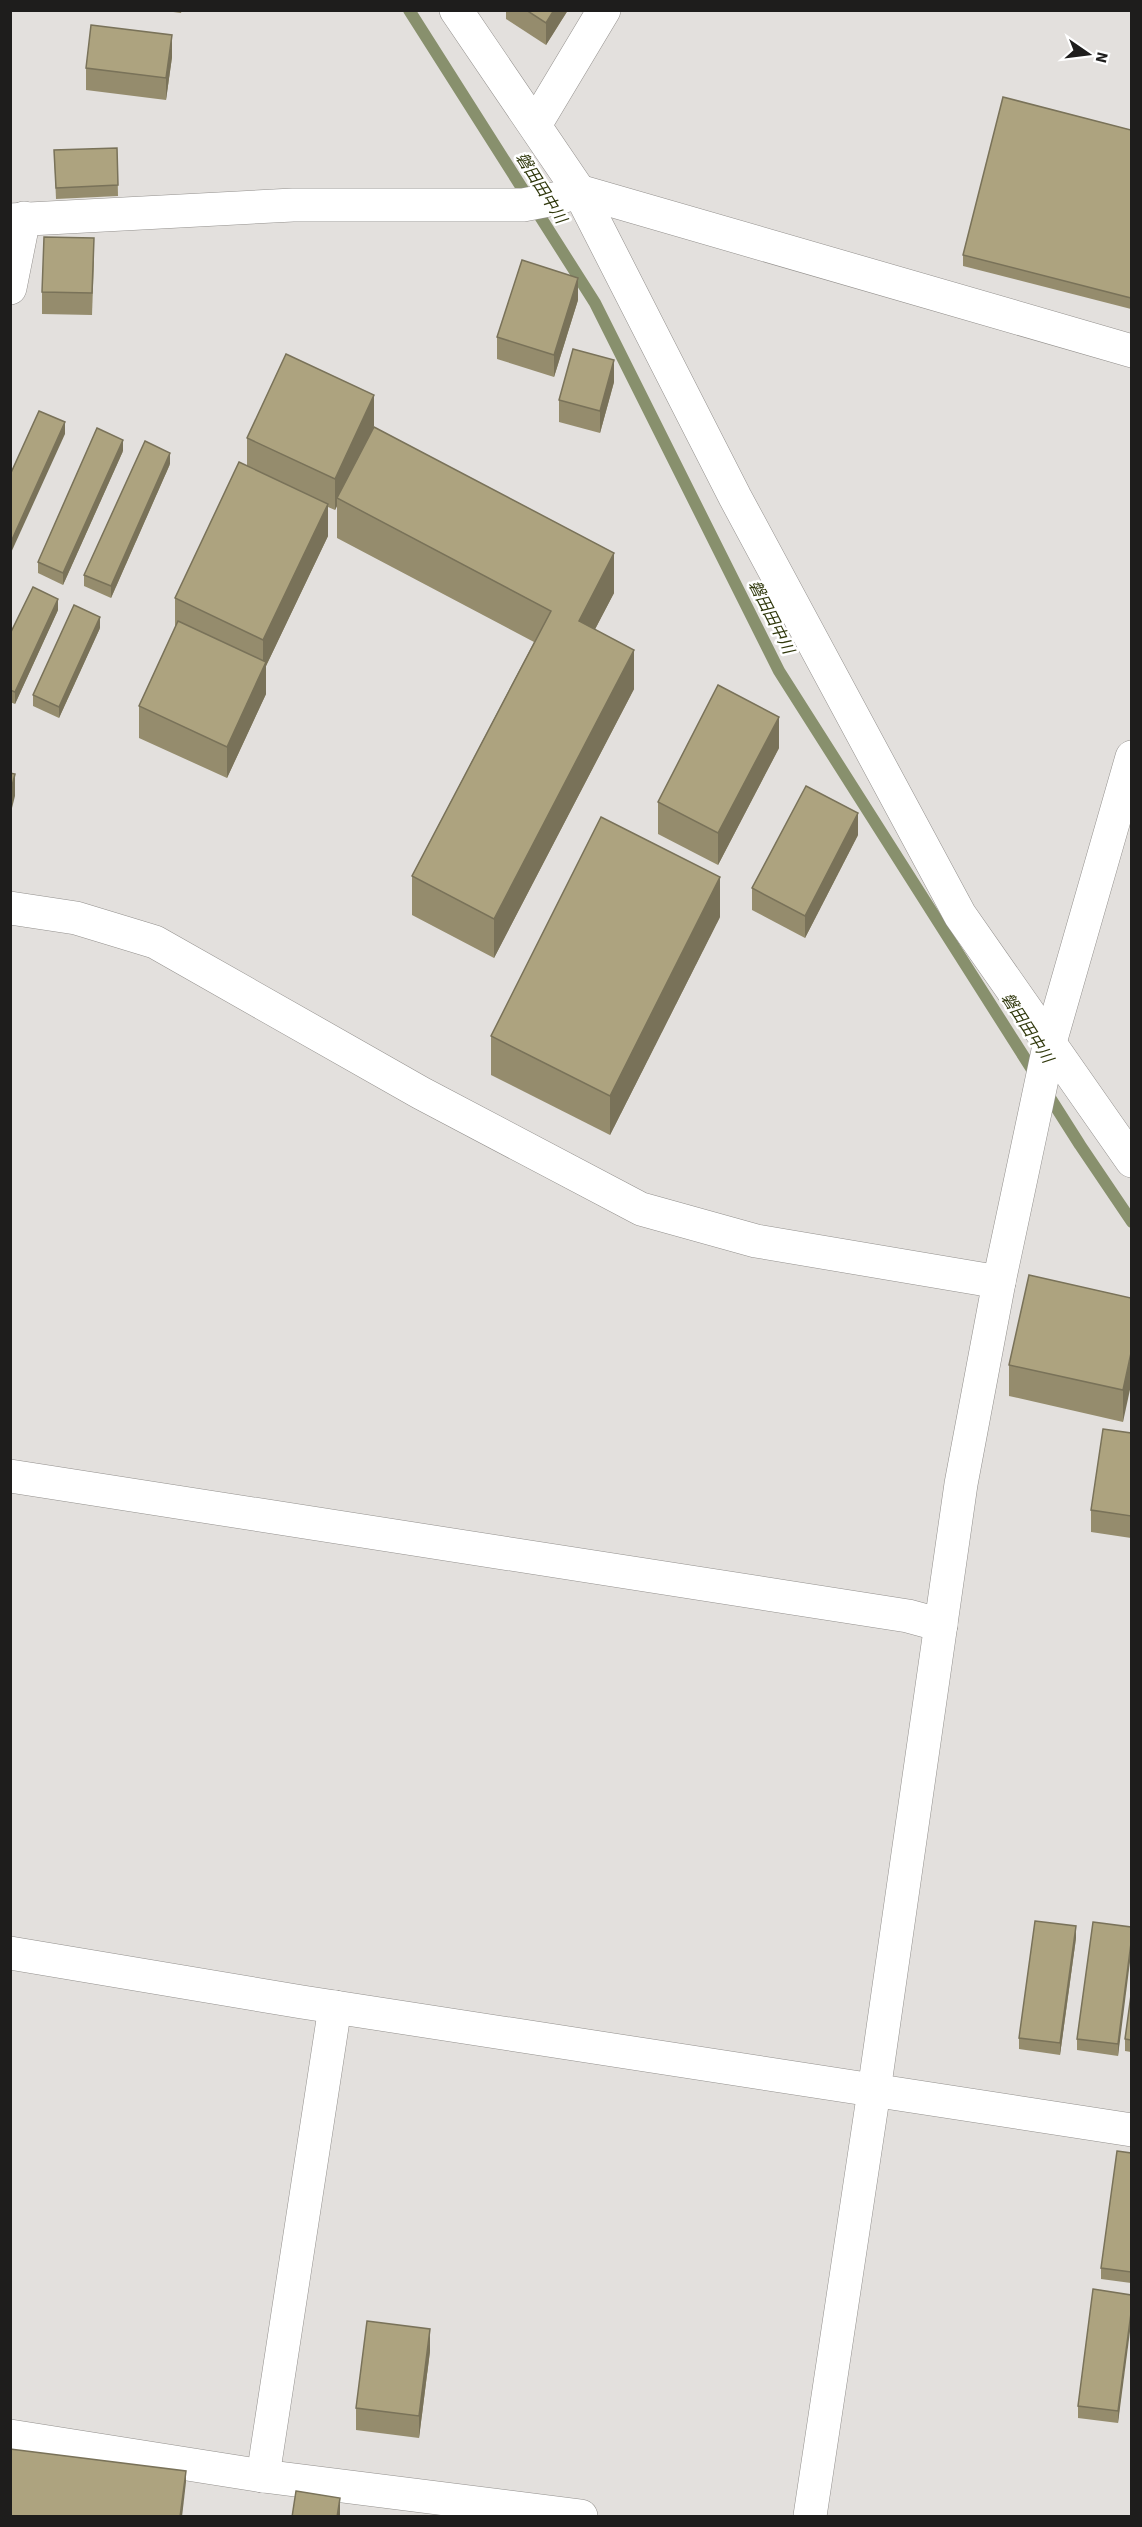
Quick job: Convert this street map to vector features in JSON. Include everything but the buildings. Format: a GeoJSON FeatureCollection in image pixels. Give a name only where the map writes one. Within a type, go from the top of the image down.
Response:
{"type":"FeatureCollection","features":[{"type":"Feature","properties":{"kind":"street"},"geometry":{"type":"LineString","coordinates":[[456,10],[579,192],[735,496],[960,915],[1131,1161]]}},
{"type":"Feature","properties":{"kind":"street"},"geometry":{"type":"LineString","coordinates":[[535,125],[604,10]]}},
{"type":"Feature","properties":{"kind":"street"},"geometry":{"type":"LineString","coordinates":[[10,288],[17,219],[293,205],[523,205],[579,192],[1131,351]]}},
{"type":"Feature","properties":{"kind":"street"},"geometry":{"type":"LineString","coordinates":[[810,2517],[961,1484],[999,1282],[1049,1046],[1131,757]]}},
{"type":"Feature","properties":{"kind":"street"},"geometry":{"type":"LineString","coordinates":[[10,908],[76,918],[155,942],[421,1093],[641,1209],[756,1241],[999,1282]]}},
{"type":"Feature","properties":{"kind":"street"},"geometry":{"type":"LineString","coordinates":[[10,1476],[896,1615],[941,1625]]}},
{"type":"Feature","properties":{"kind":"street"},"geometry":{"type":"LineString","coordinates":[[10,1953],[335,2007],[1131,2130]]}},
{"type":"Feature","properties":{"kind":"street"},"geometry":{"type":"LineString","coordinates":[[263,2476],[335,2007]]}},
{"type":"Feature","properties":{"kind":"street"},"geometry":{"type":"LineString","coordinates":[[10,2436],[263,2476],[581,2517]]}},
{"type":"Feature","properties":{"kind":"waterway","name":"磐田田中川"},"geometry":{"type":"LineString","coordinates":[[409,10],[595,303],[779,671],[1080,1145],[1132,1222]]}}]}
